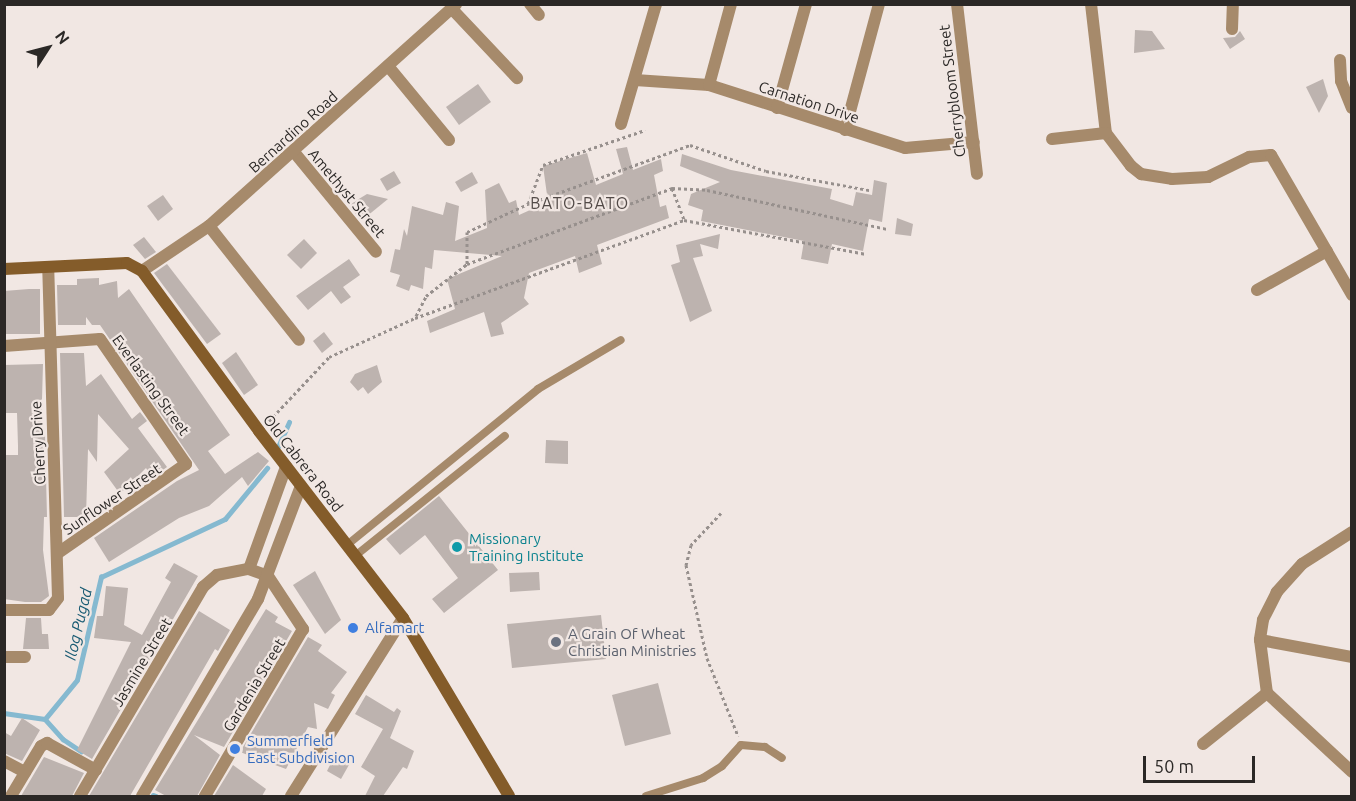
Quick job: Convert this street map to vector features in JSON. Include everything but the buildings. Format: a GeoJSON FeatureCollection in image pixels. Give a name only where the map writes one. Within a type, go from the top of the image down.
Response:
{"type":"FeatureCollection","features":[{"type":"Feature","properties":{"kind":"street"},"geometry":{"type":"LineString","coordinates":[[530,4],[539,15]]}},
{"type":"Feature","properties":{"kind":"street"},"geometry":{"type":"LineString","coordinates":[[621,124],[656,4]]}},
{"type":"Feature","properties":{"kind":"street"},"geometry":{"type":"LineString","coordinates":[[709,85],[731,4]]}},
{"type":"Feature","properties":{"kind":"street"},"geometry":{"type":"LineString","coordinates":[[777,108],[806,4]]}},
{"type":"Feature","properties":{"kind":"street"},"geometry":{"type":"LineString","coordinates":[[845,130],[879,4]]}},
{"type":"Feature","properties":{"kind":"street","name":"Cherrybloom Street"},"geometry":{"type":"LineString","coordinates":[[957,4],[977,174]]}},
{"type":"Feature","properties":{"kind":"street"},"geometry":{"type":"LineString","coordinates":[[1091,4],[1106,133],[1141,174],[1172,179],[1208,177],[1249,157],[1271,155],[1350,288]]}},
{"type":"Feature","properties":{"kind":"street"},"geometry":{"type":"LineString","coordinates":[[1232,29],[1233,4]]}},
{"type":"Feature","properties":{"kind":"street"},"geometry":{"type":"LineString","coordinates":[[454,7],[517,78]]}},
{"type":"Feature","properties":{"kind":"street","name":"Bernardino Road"},"geometry":{"type":"LineString","coordinates":[[142,271],[209,226],[454,7]]}},
{"type":"Feature","properties":{"kind":"street"},"geometry":{"type":"LineString","coordinates":[[1340,60],[1341,81],[1352,108]]}},
{"type":"Feature","properties":{"kind":"street"},"geometry":{"type":"LineString","coordinates":[[388,66],[449,140]]}},
{"type":"Feature","properties":{"kind":"street","name":"Carnation Drive"},"geometry":{"type":"LineString","coordinates":[[634,80],[709,85],[905,148],[974,142]]}},
{"type":"Feature","properties":{"kind":"street"},"geometry":{"type":"LineString","coordinates":[[1052,139],[1106,133]]}},
{"type":"Feature","properties":{"kind":"street","name":"Amethyst Street"},"geometry":{"type":"LineString","coordinates":[[294,152],[376,252]]}},
{"type":"Feature","properties":{"kind":"street"},"geometry":{"type":"LineString","coordinates":[[209,226],[299,340]]}},
{"type":"Feature","properties":{"kind":"street"},"geometry":{"type":"LineString","coordinates":[[1257,290],[1327,251]]}},
{"type":"Feature","properties":{"kind":"street"},"geometry":{"type":"LineString","coordinates":[[4,269],[48,269],[127,263],[142,271]]}},
{"type":"Feature","properties":{"kind":"street","name":"Cherry Drive"},"geometry":{"type":"LineString","coordinates":[[4,610],[49,610],[58,598],[48,341],[48,269]]}},
{"type":"Feature","properties":{"kind":"street","name":"Old Cabrera Road"},"geometry":{"type":"LineString","coordinates":[[142,271],[286,467],[404,618],[509,796]]}},
{"type":"Feature","properties":{"kind":"street","name":"Everlasting Street"},"geometry":{"type":"LineString","coordinates":[[4,346],[100,339],[184,458],[183,470]]}},
{"type":"Feature","properties":{"kind":"street"},"geometry":{"type":"LineString","coordinates":[[268,576],[249,569],[286,467]]}},
{"type":"Feature","properties":{"kind":"street","name":"Sunflower Street"},"geometry":{"type":"LineString","coordinates":[[58,553],[183,470]]}},
{"type":"Feature","properties":{"kind":"street"},"geometry":{"type":"LineString","coordinates":[[142,796],[268,576],[301,486]]}},
{"type":"Feature","properties":{"kind":"street"},"geometry":{"type":"LineString","coordinates":[[1352,532],[1302,564],[1277,592],[1263,620],[1260,640],[1267,693],[1352,772]]}},
{"type":"Feature","properties":{"kind":"street","name":"Jasmine Street"},"geometry":{"type":"LineString","coordinates":[[80,796],[203,587],[217,575],[249,569]]}},
{"type":"Feature","properties":{"kind":"street","name":"Gardenia Street"},"geometry":{"type":"LineString","coordinates":[[205,796],[301,635],[300,622],[268,576]]}},
{"type":"Feature","properties":{"kind":"street"},"geometry":{"type":"LineString","coordinates":[[295,794],[404,618]]}},
{"type":"Feature","properties":{"kind":"street"},"geometry":{"type":"LineString","coordinates":[[1260,640],[1352,657]]}},
{"type":"Feature","properties":{"kind":"street"},"geometry":{"type":"LineString","coordinates":[[4,657],[25,657]]}},
{"type":"Feature","properties":{"kind":"street"},"geometry":{"type":"LineString","coordinates":[[1203,744],[1267,693]]}},
{"type":"Feature","properties":{"kind":"street"},"geometry":{"type":"LineString","coordinates":[[11,796],[46,743],[96,770]]}},
{"type":"Feature","properties":{"kind":"street"},"geometry":{"type":"LineString","coordinates":[[4,761],[25,772]]}},
{"type":"Feature","properties":{"kind":"lane"},"geometry":{"type":"LineString","coordinates":[[347,545],[538,389],[621,340]]}},
{"type":"Feature","properties":{"kind":"lane"},"geometry":{"type":"LineString","coordinates":[[356,556],[505,436]]}},
{"type":"Feature","properties":{"kind":"lane"},"geometry":{"type":"LineString","coordinates":[[646,796],[703,778],[722,766],[741,745],[765,747],[782,758]]}},
{"type":"Feature","properties":{"kind":"path"},"geometry":{"type":"LineString","coordinates":[[528,204],[543,165],[645,130]]}},
{"type":"Feature","properties":{"kind":"path"},"geometry":{"type":"LineString","coordinates":[[467,264],[467,232],[528,204],[690,145],[766,171],[869,190]]}},
{"type":"Feature","properties":{"kind":"path"},"geometry":{"type":"LineString","coordinates":[[672,188],[684,220]]}},
{"type":"Feature","properties":{"kind":"path"},"geometry":{"type":"LineString","coordinates":[[415,318],[426,296],[467,264],[672,188],[707,190],[888,229]]}},
{"type":"Feature","properties":{"kind":"path"},"geometry":{"type":"LineString","coordinates":[[259,431],[329,357],[415,318],[684,220],[866,254]]}},
{"type":"Feature","properties":{"kind":"path"},"geometry":{"type":"LineString","coordinates":[[721,513],[691,545],[686,564],[707,658],[741,745]]}},
{"type":"Feature","properties":{"kind":"waterway","name":"Ilog Pugad"},"geometry":{"type":"LineString","coordinates":[[278,447],[289,422]]}},
{"type":"Feature","properties":{"kind":"waterway","name":"Ilog Pugad"},"geometry":{"type":"LineString","coordinates":[[4,713],[45,719],[77,680],[101,577],[225,519],[267,468]]}},
{"type":"Feature","properties":{"kind":"waterway"},"geometry":{"type":"LineString","coordinates":[[45,719],[63,739],[81,751]]}},
{"type":"Feature","properties":{"kind":"place","name":"Missionary Training Institute"},"geometry":{"type":"Point","coordinates":[457,547]}},
{"type":"Feature","properties":{"kind":"place","name":"Alfamart"},"geometry":{"type":"Point","coordinates":[353,628]}},
{"type":"Feature","properties":{"kind":"place","name":"A Grain Of Wheat Christian Ministries"},"geometry":{"type":"Point","coordinates":[556,642]}},
{"type":"Feature","properties":{"kind":"place","name":"Summerfield East Subdivision"},"geometry":{"type":"Point","coordinates":[235,749]}},
{"type":"Feature","properties":{"kind":"district","name":"BATO-BATO"},"geometry":{"type":"Point","coordinates":[580,203]}}]}
